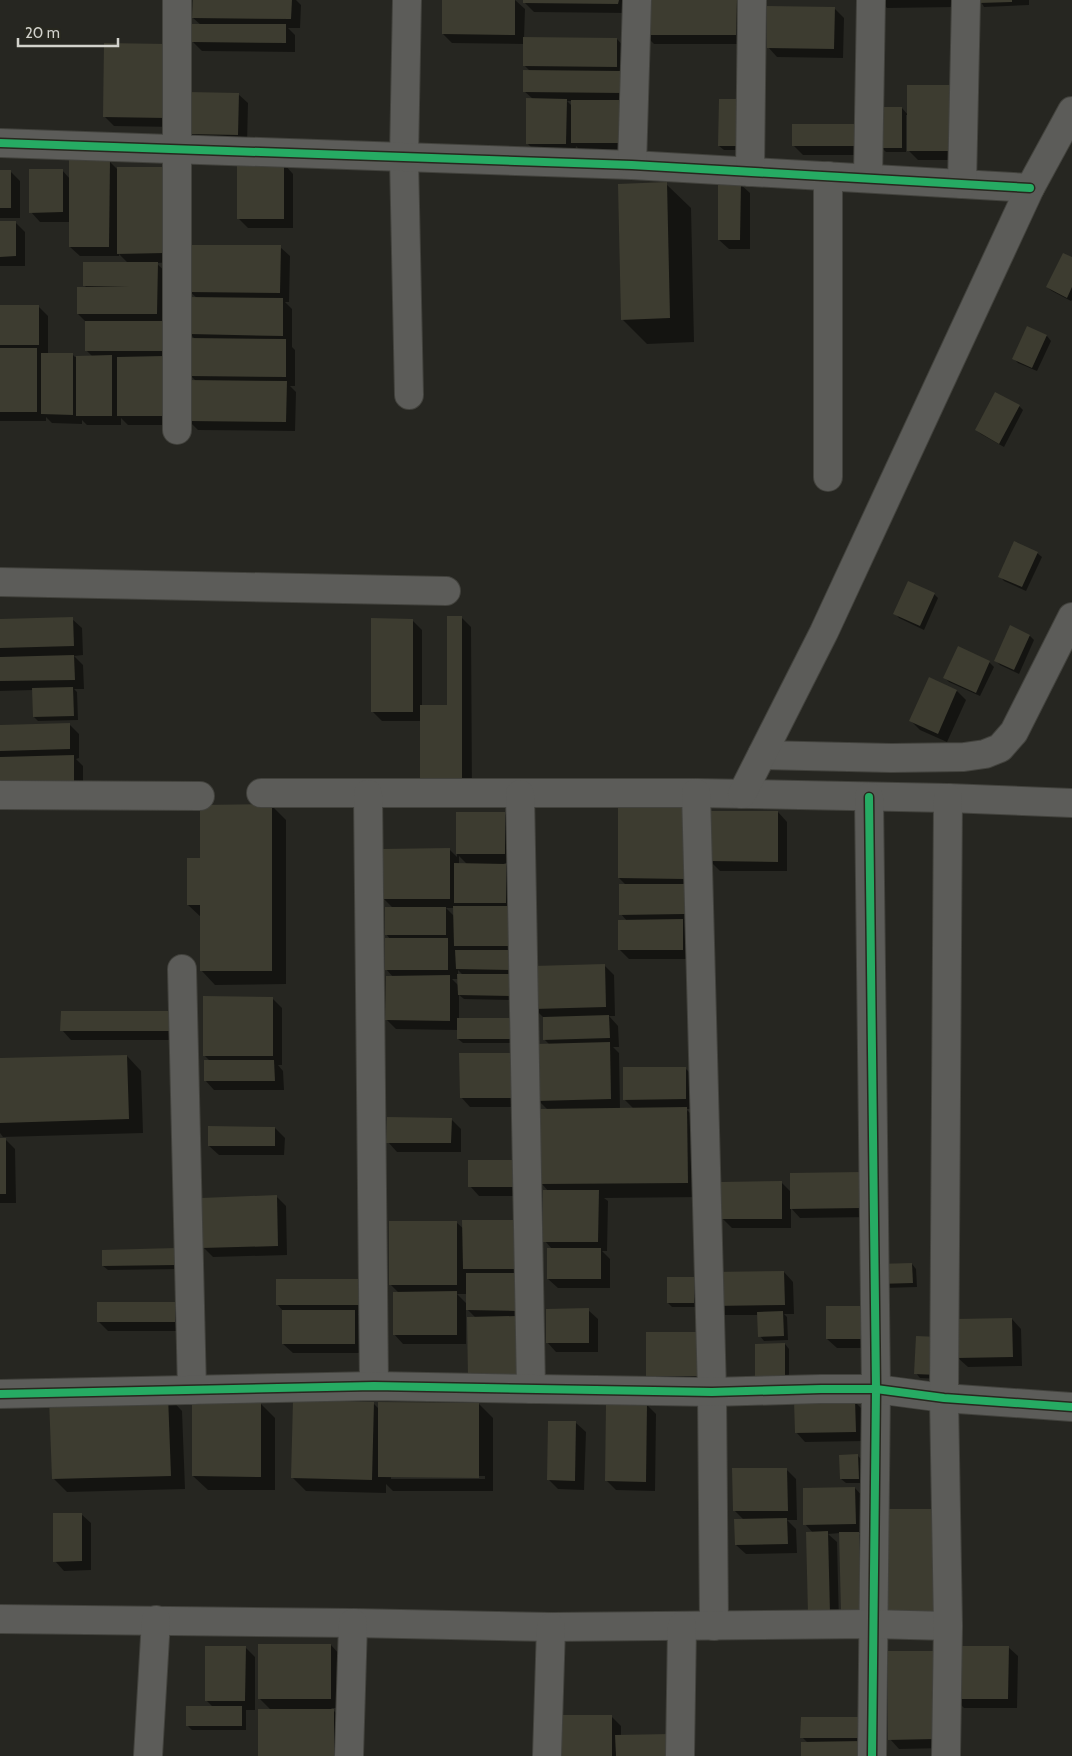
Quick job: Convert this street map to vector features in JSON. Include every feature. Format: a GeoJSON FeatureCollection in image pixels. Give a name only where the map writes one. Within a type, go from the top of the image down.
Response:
{"type":"FeatureCollection","features":[{"type":"Feature","properties":{"kind":"street"},"geometry":{"type":"LineString","coordinates":[[177,0],[177,430]]}},
{"type":"Feature","properties":{"kind":"street"},"geometry":{"type":"LineString","coordinates":[[407,0],[404,158],[409,395]]}},
{"type":"Feature","properties":{"kind":"street"},"geometry":{"type":"LineString","coordinates":[[632,165],[636,0]]}},
{"type":"Feature","properties":{"kind":"street"},"geometry":{"type":"LineString","coordinates":[[750,172],[752,0]]}},
{"type":"Feature","properties":{"kind":"street"},"geometry":{"type":"LineString","coordinates":[[868,178],[870,0]]}},
{"type":"Feature","properties":{"kind":"street"},"geometry":{"type":"LineString","coordinates":[[962,184],[966,0]]}},
{"type":"Feature","properties":{"kind":"street"},"geometry":{"type":"LineString","coordinates":[[742,794],[824,632],[1030,188],[1072,111]]}},
{"type":"Feature","properties":{"kind":"street"},"geometry":{"type":"LineString","coordinates":[[0,143],[632,165],[1030,188]]}},
{"type":"Feature","properties":{"kind":"street"},"geometry":{"type":"LineString","coordinates":[[828,176],[828,478]]}},
{"type":"Feature","properties":{"kind":"street"},"geometry":{"type":"LineString","coordinates":[[0,582],[446,591]]}},
{"type":"Feature","properties":{"kind":"street"},"geometry":{"type":"LineString","coordinates":[[762,754],[891,758],[964,757],[985,754],[1000,748],[1014,732],[1072,617]]}},
{"type":"Feature","properties":{"kind":"street"},"geometry":{"type":"LineString","coordinates":[[261,793],[696,793],[948,798],[1072,803]]}},
{"type":"Feature","properties":{"kind":"street"},"geometry":{"type":"LineString","coordinates":[[696,793],[712,1392],[714,1626]]}},
{"type":"Feature","properties":{"kind":"street"},"geometry":{"type":"LineString","coordinates":[[368,794],[374,1386]]}},
{"type":"Feature","properties":{"kind":"street"},"geometry":{"type":"LineString","coordinates":[[520,794],[531,1389]]}},
{"type":"Feature","properties":{"kind":"street"},"geometry":{"type":"LineString","coordinates":[[0,795],[200,796]]}},
{"type":"Feature","properties":{"kind":"street"},"geometry":{"type":"LineString","coordinates":[[869,797],[876,1389],[872,1756]]}},
{"type":"Feature","properties":{"kind":"street"},"geometry":{"type":"LineString","coordinates":[[946,1756],[948,1626],[944,1398],[948,798]]}},
{"type":"Feature","properties":{"kind":"street"},"geometry":{"type":"LineString","coordinates":[[182,969],[192,1390]]}},
{"type":"Feature","properties":{"kind":"street"},"geometry":{"type":"LineString","coordinates":[[0,1394],[374,1386],[712,1392],[876,1389],[944,1398],[1072,1407]]}},
{"type":"Feature","properties":{"kind":"street"},"geometry":{"type":"LineString","coordinates":[[0,1620],[156,1620],[551,1627],[872,1624],[948,1626]]}},
{"type":"Feature","properties":{"kind":"street"},"geometry":{"type":"LineString","coordinates":[[148,1756],[156,1620]]}},
{"type":"Feature","properties":{"kind":"street"},"geometry":{"type":"LineString","coordinates":[[350,1756],[352,1623]]}},
{"type":"Feature","properties":{"kind":"street"},"geometry":{"type":"LineString","coordinates":[[680,1756],[682,1626]]}},
{"type":"Feature","properties":{"kind":"street"},"geometry":{"type":"LineString","coordinates":[[547,1756],[551,1627]]}},
{"type":"Feature","properties":{"kind":"building"},"geometry":{"type":"Polygon","coordinates":[[[193,0],[292,0],[291,19],[192,18],[193,0]]]}},
{"type":"Feature","properties":{"kind":"building"},"geometry":{"type":"Polygon","coordinates":[[[442,0],[515,0],[515,35],[442,34],[442,0]]]}},
{"type":"Feature","properties":{"kind":"building"},"geometry":{"type":"Polygon","coordinates":[[[523,0],[619,0],[618,4],[523,3],[523,0]]]}},
{"type":"Feature","properties":{"kind":"building"},"geometry":{"type":"Polygon","coordinates":[[[643,0],[737,0],[736,35],[643,35],[643,0]]]}},
{"type":"Feature","properties":{"kind":"building"},"geometry":{"type":"Polygon","coordinates":[[[979,0],[1012,0],[1012,2],[979,3],[979,0]]]}},
{"type":"Feature","properties":{"kind":"building"},"geometry":{"type":"Polygon","coordinates":[[[767,6],[835,7],[834,49],[767,48],[767,6]]]}},
{"type":"Feature","properties":{"kind":"building"},"geometry":{"type":"Polygon","coordinates":[[[192,24],[286,24],[286,43],[192,42],[192,24]]]}},
{"type":"Feature","properties":{"kind":"building"},"geometry":{"type":"Polygon","coordinates":[[[523,37],[617,38],[617,67],[523,66],[523,37]]]}},
{"type":"Feature","properties":{"kind":"building"},"geometry":{"type":"Polygon","coordinates":[[[104,43],[167,44],[166,118],[103,117],[104,43]]]}},
{"type":"Feature","properties":{"kind":"building"},"geometry":{"type":"Polygon","coordinates":[[[523,70],[622,71],[622,93],[523,92],[523,70]]]}},
{"type":"Feature","properties":{"kind":"building"},"geometry":{"type":"Polygon","coordinates":[[[907,85],[951,85],[951,151],[907,151],[907,85]]]}},
{"type":"Feature","properties":{"kind":"building"},"geometry":{"type":"Polygon","coordinates":[[[188,92],[239,93],[238,135],[188,134],[188,92]]]}},
{"type":"Feature","properties":{"kind":"building"},"geometry":{"type":"Polygon","coordinates":[[[526,98],[567,99],[566,144],[526,144],[526,98]]]}},
{"type":"Feature","properties":{"kind":"building"},"geometry":{"type":"Polygon","coordinates":[[[719,99],[737,99],[737,146],[718,146],[719,99]]]}},
{"type":"Feature","properties":{"kind":"building"},"geometry":{"type":"Polygon","coordinates":[[[571,100],[622,100],[621,143],[571,143],[571,100]]]}},
{"type":"Feature","properties":{"kind":"building"},"geometry":{"type":"Polygon","coordinates":[[[880,107],[902,107],[902,148],[881,148],[880,107]]]}},
{"type":"Feature","properties":{"kind":"building"},"geometry":{"type":"Polygon","coordinates":[[[792,124],[855,124],[855,146],[792,146],[792,124]]]}},
{"type":"Feature","properties":{"kind":"building"},"geometry":{"type":"Polygon","coordinates":[[[69,160],[110,160],[109,247],[69,247],[69,160]]]}},
{"type":"Feature","properties":{"kind":"building"},"geometry":{"type":"Polygon","coordinates":[[[237,162],[284,163],[284,219],[237,219],[237,162]]]}},
{"type":"Feature","properties":{"kind":"building"},"geometry":{"type":"Polygon","coordinates":[[[117,167],[165,167],[165,253],[117,254],[117,167]]]}},
{"type":"Feature","properties":{"kind":"building"},"geometry":{"type":"Polygon","coordinates":[[[29,169],[63,169],[63,212],[29,213],[29,169]]]}},
{"type":"Feature","properties":{"kind":"building"},"geometry":{"type":"Polygon","coordinates":[[[0,170],[11,170],[11,208],[0,208],[0,170]]]}},
{"type":"Feature","properties":{"kind":"building"},"geometry":{"type":"Polygon","coordinates":[[[667,182],[670,318],[621,320],[618,184],[667,182]]]}},
{"type":"Feature","properties":{"kind":"building"},"geometry":{"type":"Polygon","coordinates":[[[718,182],[741,182],[740,240],[718,240],[718,182]]]}},
{"type":"Feature","properties":{"kind":"building"},"geometry":{"type":"Polygon","coordinates":[[[0,221],[16,221],[16,256],[0,257],[0,221]]]}},
{"type":"Feature","properties":{"kind":"building"},"geometry":{"type":"Polygon","coordinates":[[[188,245],[281,245],[280,293],[188,292],[188,245]]]}},
{"type":"Feature","properties":{"kind":"building"},"geometry":{"type":"Polygon","coordinates":[[[1063,253],[1072,257],[1072,287],[1067,298],[1046,287],[1063,253]]]}},
{"type":"Feature","properties":{"kind":"building"},"geometry":{"type":"Polygon","coordinates":[[[83,262],[158,262],[157,314],[77,314],[77,287],[129,287],[83,286],[83,262]]]}},
{"type":"Feature","properties":{"kind":"building"},"geometry":{"type":"Polygon","coordinates":[[[189,297],[283,298],[283,336],[189,334],[189,297]]]}},
{"type":"Feature","properties":{"kind":"building"},"geometry":{"type":"Polygon","coordinates":[[[0,305],[39,305],[39,345],[0,345],[0,305]]]}},
{"type":"Feature","properties":{"kind":"building"},"geometry":{"type":"Polygon","coordinates":[[[85,321],[162,321],[162,351],[85,351],[85,321]]]}},
{"type":"Feature","properties":{"kind":"building"},"geometry":{"type":"Polygon","coordinates":[[[1027,326],[1047,335],[1032,368],[1012,359],[1027,326]]]}},
{"type":"Feature","properties":{"kind":"building"},"geometry":{"type":"Polygon","coordinates":[[[189,338],[286,339],[286,377],[188,376],[189,338]]]}},
{"type":"Feature","properties":{"kind":"building"},"geometry":{"type":"Polygon","coordinates":[[[0,348],[37,348],[37,412],[0,412],[0,348]]]}},
{"type":"Feature","properties":{"kind":"building"},"geometry":{"type":"Polygon","coordinates":[[[41,353],[73,353],[73,415],[41,414],[41,353]]]}},
{"type":"Feature","properties":{"kind":"building"},"geometry":{"type":"Polygon","coordinates":[[[112,355],[112,416],[76,416],[76,356],[112,355]]]}},
{"type":"Feature","properties":{"kind":"building"},"geometry":{"type":"Polygon","coordinates":[[[164,356],[164,416],[117,416],[117,357],[164,356]]]}},
{"type":"Feature","properties":{"kind":"building"},"geometry":{"type":"Polygon","coordinates":[[[187,380],[287,381],[286,422],[187,421],[187,380]]]}},
{"type":"Feature","properties":{"kind":"building"},"geometry":{"type":"Polygon","coordinates":[[[995,392],[1020,405],[999,444],[975,430],[995,392]]]}},
{"type":"Feature","properties":{"kind":"building"},"geometry":{"type":"Polygon","coordinates":[[[1014,541],[1038,552],[1022,587],[998,577],[1014,541]]]}},
{"type":"Feature","properties":{"kind":"building"},"geometry":{"type":"Polygon","coordinates":[[[908,581],[935,593],[920,626],[893,614],[908,581]]]}},
{"type":"Feature","properties":{"kind":"building"},"geometry":{"type":"Polygon","coordinates":[[[447,616],[462,616],[462,786],[420,786],[420,705],[447,705],[447,616]]]}},
{"type":"Feature","properties":{"kind":"building"},"geometry":{"type":"Polygon","coordinates":[[[73,617],[74,646],[0,648],[0,619],[73,617]]]}},
{"type":"Feature","properties":{"kind":"building"},"geometry":{"type":"Polygon","coordinates":[[[371,618],[413,619],[413,712],[371,712],[371,618]]]}},
{"type":"Feature","properties":{"kind":"building"},"geometry":{"type":"Polygon","coordinates":[[[1010,625],[1030,635],[1014,670],[994,661],[1010,625]]]}},
{"type":"Feature","properties":{"kind":"building"},"geometry":{"type":"Polygon","coordinates":[[[958,646],[990,661],[976,693],[943,678],[958,646]]]}},
{"type":"Feature","properties":{"kind":"building"},"geometry":{"type":"Polygon","coordinates":[[[74,655],[75,680],[0,681],[0,657],[74,655]]]}},
{"type":"Feature","properties":{"kind":"building"},"geometry":{"type":"Polygon","coordinates":[[[929,677],[957,690],[938,734],[909,721],[929,677]]]}},
{"type":"Feature","properties":{"kind":"building"},"geometry":{"type":"Polygon","coordinates":[[[73,687],[74,716],[33,717],[32,688],[73,687]]]}},
{"type":"Feature","properties":{"kind":"building"},"geometry":{"type":"Polygon","coordinates":[[[70,723],[70,749],[0,751],[0,725],[70,723]]]}},
{"type":"Feature","properties":{"kind":"building"},"geometry":{"type":"Polygon","coordinates":[[[74,755],[74,784],[0,786],[0,757],[74,755]]]}},
{"type":"Feature","properties":{"kind":"building"},"geometry":{"type":"Polygon","coordinates":[[[272,804],[272,971],[200,971],[200,905],[187,905],[187,858],[200,858],[200,805],[272,804]]]}},
{"type":"Feature","properties":{"kind":"building"},"geometry":{"type":"Polygon","coordinates":[[[684,807],[684,879],[618,878],[618,808],[684,807]]]}},
{"type":"Feature","properties":{"kind":"building"},"geometry":{"type":"Polygon","coordinates":[[[709,811],[778,811],[778,862],[709,861],[709,811]]]}},
{"type":"Feature","properties":{"kind":"building"},"geometry":{"type":"Polygon","coordinates":[[[456,812],[505,812],[505,854],[456,854],[456,812]]]}},
{"type":"Feature","properties":{"kind":"building"},"geometry":{"type":"Polygon","coordinates":[[[450,848],[450,899],[382,899],[382,849],[450,848]]]}},
{"type":"Feature","properties":{"kind":"building"},"geometry":{"type":"Polygon","coordinates":[[[454,863],[506,864],[506,903],[454,903],[454,863]]]}},
{"type":"Feature","properties":{"kind":"building"},"geometry":{"type":"Polygon","coordinates":[[[619,884],[686,884],[685,914],[619,915],[619,884]]]}},
{"type":"Feature","properties":{"kind":"building"},"geometry":{"type":"Polygon","coordinates":[[[453,906],[514,906],[513,946],[454,946],[453,906]]]}},
{"type":"Feature","properties":{"kind":"building"},"geometry":{"type":"Polygon","coordinates":[[[385,907],[446,907],[446,935],[385,935],[385,907]]]}},
{"type":"Feature","properties":{"kind":"building"},"geometry":{"type":"Polygon","coordinates":[[[683,919],[683,950],[618,950],[618,920],[683,919]]]}},
{"type":"Feature","properties":{"kind":"building"},"geometry":{"type":"Polygon","coordinates":[[[385,938],[448,938],[448,970],[385,970],[385,938]]]}},
{"type":"Feature","properties":{"kind":"building"},"geometry":{"type":"Polygon","coordinates":[[[455,950],[512,950],[512,970],[456,969],[455,950]]]}},
{"type":"Feature","properties":{"kind":"building"},"geometry":{"type":"Polygon","coordinates":[[[605,964],[606,1007],[534,1009],[533,966],[605,964]]]}},
{"type":"Feature","properties":{"kind":"building"},"geometry":{"type":"Polygon","coordinates":[[[457,974],[510,974],[511,996],[458,995],[457,974]]]}},
{"type":"Feature","properties":{"kind":"building"},"geometry":{"type":"Polygon","coordinates":[[[450,975],[450,1021],[385,1020],[386,976],[450,975]]]}},
{"type":"Feature","properties":{"kind":"building"},"geometry":{"type":"Polygon","coordinates":[[[203,996],[273,997],[273,1056],[203,1056],[203,996]]]}},
{"type":"Feature","properties":{"kind":"building"},"geometry":{"type":"Polygon","coordinates":[[[61,1011],[177,1011],[178,1031],[60,1031],[61,1011]]]}},
{"type":"Feature","properties":{"kind":"building"},"geometry":{"type":"Polygon","coordinates":[[[609,1015],[610,1038],[543,1040],[543,1017],[609,1015]]]}},
{"type":"Feature","properties":{"kind":"building"},"geometry":{"type":"Polygon","coordinates":[[[457,1018],[511,1018],[511,1039],[457,1039],[457,1018]]]}},
{"type":"Feature","properties":{"kind":"building"},"geometry":{"type":"Polygon","coordinates":[[[610,1042],[611,1099],[537,1101],[536,1044],[610,1042]]]}},
{"type":"Feature","properties":{"kind":"building"},"geometry":{"type":"Polygon","coordinates":[[[459,1053],[513,1053],[514,1098],[460,1098],[459,1053]]]}},
{"type":"Feature","properties":{"kind":"building"},"geometry":{"type":"Polygon","coordinates":[[[127,1055],[129,1119],[0,1123],[0,1058],[127,1055]]]}},
{"type":"Feature","properties":{"kind":"building"},"geometry":{"type":"Polygon","coordinates":[[[204,1060],[274,1060],[275,1081],[204,1081],[204,1060]]]}},
{"type":"Feature","properties":{"kind":"building"},"geometry":{"type":"Polygon","coordinates":[[[623,1067],[686,1067],[686,1099],[623,1100],[623,1067]]]}},
{"type":"Feature","properties":{"kind":"building"},"geometry":{"type":"Polygon","coordinates":[[[687,1107],[688,1183],[541,1184],[539,1109],[687,1107]]]}},
{"type":"Feature","properties":{"kind":"building"},"geometry":{"type":"Polygon","coordinates":[[[387,1117],[452,1118],[451,1143],[386,1143],[387,1117]]]}},
{"type":"Feature","properties":{"kind":"building"},"geometry":{"type":"Polygon","coordinates":[[[208,1126],[275,1127],[275,1146],[208,1146],[208,1126]]]}},
{"type":"Feature","properties":{"kind":"building"},"geometry":{"type":"Polygon","coordinates":[[[0,1138],[6,1138],[6,1194],[0,1194],[0,1138]]]}},
{"type":"Feature","properties":{"kind":"building"},"geometry":{"type":"Polygon","coordinates":[[[468,1160],[520,1160],[520,1187],[468,1187],[468,1160]]]}},
{"type":"Feature","properties":{"kind":"building"},"geometry":{"type":"Polygon","coordinates":[[[861,1172],[861,1208],[790,1209],[790,1173],[861,1172]]]}},
{"type":"Feature","properties":{"kind":"building"},"geometry":{"type":"Polygon","coordinates":[[[782,1181],[782,1219],[721,1219],[721,1182],[782,1181]]]}},
{"type":"Feature","properties":{"kind":"building"},"geometry":{"type":"Polygon","coordinates":[[[543,1190],[599,1190],[598,1242],[543,1242],[543,1190]]]}},
{"type":"Feature","properties":{"kind":"building"},"geometry":{"type":"Polygon","coordinates":[[[277,1195],[278,1246],[202,1248],[201,1198],[277,1195]]]}},
{"type":"Feature","properties":{"kind":"building"},"geometry":{"type":"Polygon","coordinates":[[[462,1220],[520,1220],[520,1269],[463,1269],[462,1220]]]}},
{"type":"Feature","properties":{"kind":"building"},"geometry":{"type":"Polygon","coordinates":[[[389,1221],[457,1221],[457,1285],[389,1285],[389,1221]]]}},
{"type":"Feature","properties":{"kind":"building"},"geometry":{"type":"Polygon","coordinates":[[[176,1248],[177,1265],[102,1266],[102,1250],[176,1248]]]}},
{"type":"Feature","properties":{"kind":"building"},"geometry":{"type":"Polygon","coordinates":[[[547,1248],[601,1248],[601,1279],[547,1279],[547,1248]]]}},
{"type":"Feature","properties":{"kind":"building"},"geometry":{"type":"Polygon","coordinates":[[[912,1263],[913,1283],[877,1284],[877,1264],[912,1263]]]}},
{"type":"Feature","properties":{"kind":"building"},"geometry":{"type":"Polygon","coordinates":[[[784,1271],[785,1305],[712,1306],[711,1272],[784,1271]]]}},
{"type":"Feature","properties":{"kind":"building"},"geometry":{"type":"Polygon","coordinates":[[[466,1273],[517,1273],[517,1311],[466,1310],[466,1273]]]}},
{"type":"Feature","properties":{"kind":"building"},"geometry":{"type":"Polygon","coordinates":[[[667,1277],[695,1277],[694,1303],[667,1303],[667,1277]]]}},
{"type":"Feature","properties":{"kind":"building"},"geometry":{"type":"Polygon","coordinates":[[[276,1279],[359,1279],[360,1305],[276,1305],[276,1279]]]}},
{"type":"Feature","properties":{"kind":"building"},"geometry":{"type":"Polygon","coordinates":[[[457,1291],[457,1335],[393,1335],[393,1292],[457,1291]]]}},
{"type":"Feature","properties":{"kind":"building"},"geometry":{"type":"Polygon","coordinates":[[[97,1302],[175,1302],[175,1322],[97,1322],[97,1302]]]}},
{"type":"Feature","properties":{"kind":"building"},"geometry":{"type":"Polygon","coordinates":[[[826,1306],[865,1306],[865,1339],[826,1339],[826,1306]]]}},
{"type":"Feature","properties":{"kind":"building"},"geometry":{"type":"Polygon","coordinates":[[[589,1308],[589,1343],[546,1343],[546,1309],[589,1308]]]}},
{"type":"Feature","properties":{"kind":"building"},"geometry":{"type":"Polygon","coordinates":[[[282,1310],[355,1310],[355,1344],[282,1344],[282,1310]]]}},
{"type":"Feature","properties":{"kind":"building"},"geometry":{"type":"Polygon","coordinates":[[[783,1311],[784,1336],[758,1337],[757,1312],[783,1311]]]}},
{"type":"Feature","properties":{"kind":"building"},"geometry":{"type":"Polygon","coordinates":[[[516,1316],[517,1378],[468,1378],[467,1317],[516,1316]]]}},
{"type":"Feature","properties":{"kind":"building"},"geometry":{"type":"Polygon","coordinates":[[[1012,1318],[1013,1357],[957,1358],[956,1319],[1012,1318]]]}},
{"type":"Feature","properties":{"kind":"building"},"geometry":{"type":"Polygon","coordinates":[[[646,1332],[698,1332],[697,1376],[646,1376],[646,1332]]]}},
{"type":"Feature","properties":{"kind":"building"},"geometry":{"type":"Polygon","coordinates":[[[916,1336],[939,1337],[938,1375],[914,1374],[916,1336]]]}},
{"type":"Feature","properties":{"kind":"building"},"geometry":{"type":"Polygon","coordinates":[[[785,1343],[785,1379],[755,1379],[755,1344],[785,1343]]]}},
{"type":"Feature","properties":{"kind":"building"},"geometry":{"type":"Polygon","coordinates":[[[168,1395],[171,1476],[52,1479],[49,1398],[168,1395]]]}},
{"type":"Feature","properties":{"kind":"building"},"geometry":{"type":"Polygon","coordinates":[[[293,1400],[374,1402],[372,1480],[291,1478],[293,1400]]]}},
{"type":"Feature","properties":{"kind":"building"},"geometry":{"type":"Polygon","coordinates":[[[855,1400],[856,1432],[795,1433],[794,1401],[855,1400]]]}},
{"type":"Feature","properties":{"kind":"building"},"geometry":{"type":"Polygon","coordinates":[[[192,1402],[261,1402],[261,1477],[192,1476],[192,1402]]]}},
{"type":"Feature","properties":{"kind":"building"},"geometry":{"type":"Polygon","coordinates":[[[378,1402],[479,1403],[479,1478],[378,1477],[378,1402]]]}},
{"type":"Feature","properties":{"kind":"building"},"geometry":{"type":"Polygon","coordinates":[[[606,1403],[647,1404],[646,1482],[605,1481],[606,1403]]]}},
{"type":"Feature","properties":{"kind":"building"},"geometry":{"type":"Polygon","coordinates":[[[548,1421],[576,1421],[575,1481],[547,1480],[548,1421]]]}},
{"type":"Feature","properties":{"kind":"building"},"geometry":{"type":"Polygon","coordinates":[[[858,1454],[859,1479],[840,1479],[839,1455],[858,1454]]]}},
{"type":"Feature","properties":{"kind":"building"},"geometry":{"type":"Polygon","coordinates":[[[732,1468],[787,1468],[788,1511],[733,1511],[732,1468]]]}},
{"type":"Feature","properties":{"kind":"building"},"geometry":{"type":"Polygon","coordinates":[[[855,1487],[856,1524],[803,1525],[803,1488],[855,1487]]]}},
{"type":"Feature","properties":{"kind":"building"},"geometry":{"type":"Polygon","coordinates":[[[885,1509],[938,1509],[937,1613],[885,1613],[885,1509]]]}},
{"type":"Feature","properties":{"kind":"building"},"geometry":{"type":"Polygon","coordinates":[[[53,1513],[82,1513],[82,1561],[53,1562],[53,1513]]]}},
{"type":"Feature","properties":{"kind":"building"},"geometry":{"type":"Polygon","coordinates":[[[787,1518],[788,1544],[735,1545],[734,1519],[787,1518]]]}},
{"type":"Feature","properties":{"kind":"building"},"geometry":{"type":"Polygon","coordinates":[[[828,1531],[830,1614],[808,1614],[806,1532],[828,1531]]]}},
{"type":"Feature","properties":{"kind":"building"},"geometry":{"type":"Polygon","coordinates":[[[839,1532],[859,1532],[861,1611],[841,1611],[839,1532]]]}},
{"type":"Feature","properties":{"kind":"building"},"geometry":{"type":"Polygon","coordinates":[[[258,1644],[331,1644],[331,1699],[258,1699],[258,1644]]]}},
{"type":"Feature","properties":{"kind":"building"},"geometry":{"type":"Polygon","coordinates":[[[205,1646],[246,1646],[245,1701],[205,1701],[205,1646]]]}},
{"type":"Feature","properties":{"kind":"building"},"geometry":{"type":"Polygon","coordinates":[[[952,1646],[1009,1646],[1008,1699],[953,1699],[952,1646]]]}},
{"type":"Feature","properties":{"kind":"building"},"geometry":{"type":"Polygon","coordinates":[[[888,1651],[936,1651],[936,1739],[888,1740],[888,1651]]]}},
{"type":"Feature","properties":{"kind":"building"},"geometry":{"type":"Polygon","coordinates":[[[186,1706],[242,1706],[242,1726],[186,1726],[186,1706]]]}},
{"type":"Feature","properties":{"kind":"building"},"geometry":{"type":"Polygon","coordinates":[[[258,1709],[334,1709],[334,1756],[258,1756],[258,1709]]]}},
{"type":"Feature","properties":{"kind":"building"},"geometry":{"type":"Polygon","coordinates":[[[555,1715],[612,1715],[612,1756],[555,1756],[555,1715]]]}},
{"type":"Feature","properties":{"kind":"building"},"geometry":{"type":"Polygon","coordinates":[[[801,1717],[859,1717],[858,1738],[800,1738],[801,1717]]]}},
{"type":"Feature","properties":{"kind":"building"},"geometry":{"type":"Polygon","coordinates":[[[670,1734],[670,1756],[616,1756],[615,1735],[670,1734]]]}},
{"type":"Feature","properties":{"kind":"building"},"geometry":{"type":"Polygon","coordinates":[[[862,1741],[862,1756],[801,1756],[801,1742],[862,1741]]]}},
{"type":"Feature","properties":{"kind":"cycle path"},"geometry":{"type":"LineString","coordinates":[[0,143],[632,165],[1030,188]]}},
{"type":"Feature","properties":{"kind":"cycle path"},"geometry":{"type":"LineString","coordinates":[[869,797],[876,1389],[872,1756]]}},
{"type":"Feature","properties":{"kind":"cycle path"},"geometry":{"type":"LineString","coordinates":[[0,1394],[374,1386],[712,1392],[876,1389],[944,1398],[1072,1407]]}}]}
